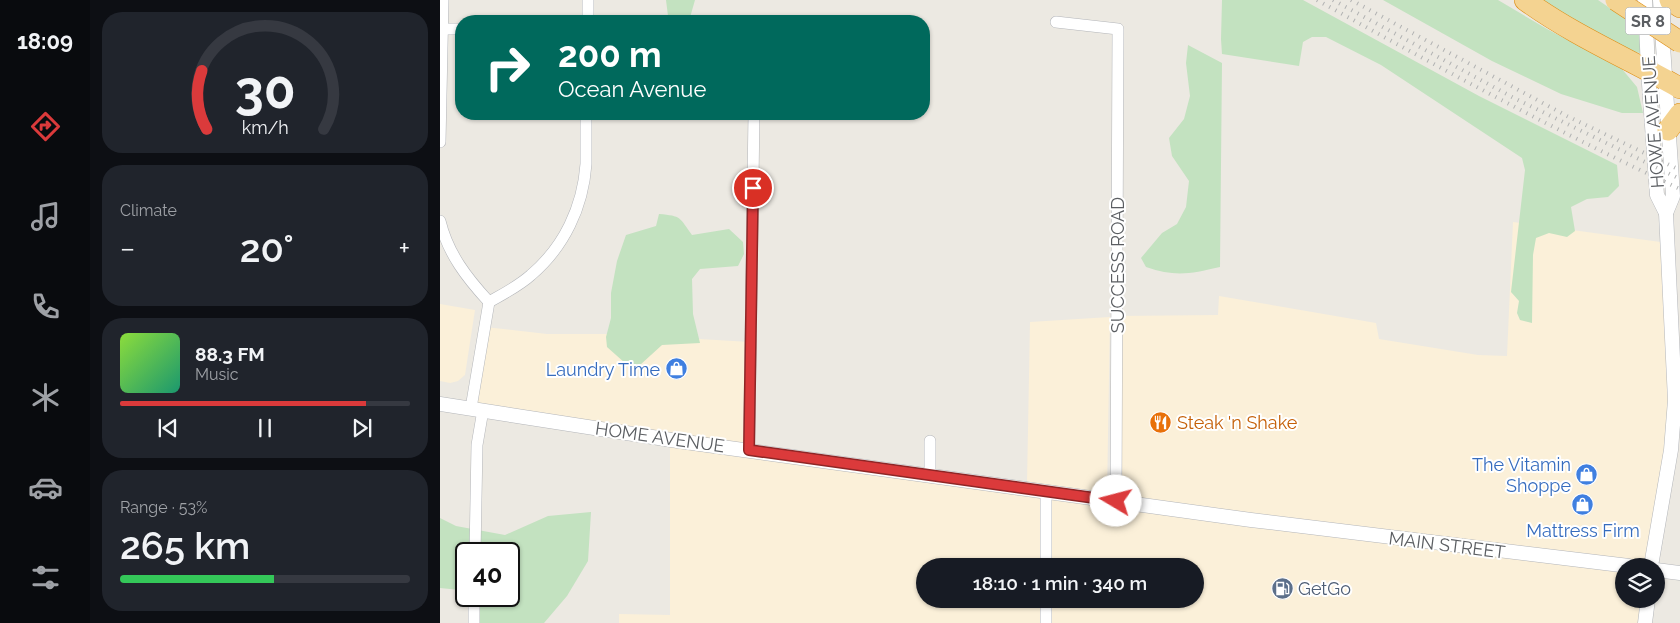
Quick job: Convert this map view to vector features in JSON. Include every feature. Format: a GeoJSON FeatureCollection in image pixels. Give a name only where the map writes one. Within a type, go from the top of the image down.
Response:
{"type":"FeatureCollection","features":[{"type":"Feature","properties":{"kind":"highway"},"geometry":{"type":"LineString","coordinates":[[1525,0],[1596,43],[1664,79]]}},
{"type":"Feature","properties":{"kind":"highway","name":"SR 8"},"geometry":{"type":"LineString","coordinates":[[1616,0],[1680,42]]}},
{"type":"Feature","properties":{"kind":"highway","name":"SR 8"},"geometry":{"type":"LineString","coordinates":[[1670,0],[1680,7]]}},
{"type":"Feature","properties":{"kind":"street"},"geometry":{"type":"LineString","coordinates":[[440,142],[443,0]]}},
{"type":"Feature","properties":{"kind":"street"},"geometry":{"type":"LineString","coordinates":[[588,0],[588,15]]}},
{"type":"Feature","properties":{"kind":"street","name":"HOWE AVENUE"},"geometry":{"type":"LineString","coordinates":[[1645,0],[1674,122],[1673,196],[1666,212]]}},
{"type":"Feature","properties":{"kind":"street","name":"HOWE AVENUE"},"geometry":{"type":"LineString","coordinates":[[1652,558],[1671,450],[1675,400],[1666,212],[1657,195],[1664,79],[1660,0]]}},
{"type":"Feature","properties":{"kind":"street","name":"SUCCESS ROAD"},"geometry":{"type":"LineString","coordinates":[[1056,22],[1118,29],[1116,501]]}},
{"type":"Feature","properties":{"kind":"street"},"geometry":{"type":"LineString","coordinates":[[442,29],[455,29]]}},
{"type":"Feature","properties":{"kind":"street"},"geometry":{"type":"LineString","coordinates":[[489,302],[530,276],[548,260],[562,241],[575,216],[583,184],[586,165],[586,120]]}},
{"type":"Feature","properties":{"kind":"street"},"geometry":{"type":"LineString","coordinates":[[749,450],[754,120]]}},
{"type":"Feature","properties":{"kind":"street"},"geometry":{"type":"LineString","coordinates":[[440,222],[456,262],[470,282],[489,302],[477,409],[475,542]]}},
{"type":"Feature","properties":{"kind":"street","name":"HOME AVENUE"},"geometry":{"type":"LineString","coordinates":[[440,404],[635,434],[1266,522]]}},
{"type":"Feature","properties":{"kind":"street"},"geometry":{"type":"LineString","coordinates":[[930,441],[930,475]]}},
{"type":"Feature","properties":{"kind":"street"},"geometry":{"type":"LineString","coordinates":[[1046,492],[1046,558]]}},
{"type":"Feature","properties":{"kind":"street","name":"MAIN STREET"},"geometry":{"type":"LineString","coordinates":[[1266,522],[1615,564]]}},
{"type":"Feature","properties":{"kind":"street"},"geometry":{"type":"LineString","coordinates":[[1665,571],[1680,573]]}},
{"type":"Feature","properties":{"kind":"street"},"geometry":{"type":"LineString","coordinates":[[474,607],[474,623]]}},
{"type":"Feature","properties":{"kind":"street"},"geometry":{"type":"LineString","coordinates":[[1046,608],[1046,623]]}},
{"type":"Feature","properties":{"kind":"street"},"geometry":{"type":"LineString","coordinates":[[1645,623],[1647,608]]}},
{"type":"Feature","properties":{"kind":"shaded area"},"geometry":{"type":"Polygon","coordinates":[[[1513,222],[1668,243],[1675,378],[1652,558],[1615,558],[1615,608],[1647,608],[1645,623],[619,623],[619,614],[670,615],[670,440],[471,408],[485,327],[547,334],[615,334],[750,342],[750,450],[1115,501],[1117,316],[1218,315],[1219,296],[1376,323],[1379,339],[1478,355],[1507,356],[1513,222]]]}},
{"type":"Feature","properties":{"kind":"shaded area"},"geometry":{"type":"Polygon","coordinates":[[[440,304],[475,310],[465,375],[458,381],[450,383],[440,381],[440,304]]]}},
{"type":"Feature","properties":{"kind":"shaded area"},"geometry":{"type":"Polygon","coordinates":[[[1110,317],[1107,495],[1027,483],[1030,322],[1110,317]]]}},
{"type":"Feature","properties":{"kind":"green space"},"geometry":{"type":"Polygon","coordinates":[[[666,0],[695,0],[691,15],[668,15],[666,0]]]}},
{"type":"Feature","properties":{"kind":"green space"},"geometry":{"type":"Polygon","coordinates":[[[1222,0],[1303,0],[1479,96],[1617,165],[1619,186],[1608,197],[1587,199],[1571,207],[1575,231],[1567,237],[1549,233],[1536,238],[1533,255],[1532,323],[1520,320],[1517,313],[1519,301],[1511,292],[1525,170],[1522,158],[1381,65],[1326,37],[1312,37],[1303,42],[1299,66],[1222,54],[1222,0]]]}},
{"type":"Feature","properties":{"kind":"green space"},"geometry":{"type":"Polygon","coordinates":[[[1383,0],[1498,0],[1547,29],[1622,69],[1637,87],[1643,113],[1622,113],[1561,94],[1492,61],[1383,0]]]}},
{"type":"Feature","properties":{"kind":"green space"},"geometry":{"type":"Polygon","coordinates":[[[1540,0],[1598,0],[1639,28],[1641,53],[1631,52],[1540,0]]]}},
{"type":"Feature","properties":{"kind":"green space"},"geometry":{"type":"Polygon","coordinates":[[[1188,45],[1222,63],[1220,267],[1191,273],[1174,273],[1146,267],[1141,258],[1162,233],[1177,224],[1186,207],[1189,181],[1172,156],[1169,138],[1184,119],[1190,96],[1186,63],[1188,45]]]}},
{"type":"Feature","properties":{"kind":"green space"},"geometry":{"type":"Polygon","coordinates":[[[659,214],[679,218],[692,235],[729,229],[743,242],[744,254],[738,266],[700,269],[692,279],[693,314],[700,343],[662,345],[640,365],[625,363],[607,347],[606,337],[611,318],[611,293],[617,261],[626,235],[656,226],[659,214]]]}},
{"type":"Feature","properties":{"kind":"green space"},"geometry":{"type":"Polygon","coordinates":[[[591,512],[588,561],[567,596],[544,623],[479,623],[470,607],[520,607],[520,542],[455,542],[455,590],[440,588],[440,518],[456,526],[505,535],[548,516],[591,512]]]}},
{"type":"Feature","properties":{"kind":"railway"},"geometry":{"type":"LineString","coordinates":[[1317,0],[1497,98],[1680,189]]}},
{"type":"Feature","properties":{"kind":"railway"},"geometry":{"type":"LineString","coordinates":[[1333,0],[1514,98],[1680,179]]}},
{"type":"Feature","properties":{"kind":"railway"},"geometry":{"type":"LineString","coordinates":[[1351,0],[1567,116],[1680,170]]}},
{"type":"Feature","properties":{"kind":"place","name":"Laundry Time"},"geometry":{"type":"Point","coordinates":[676,369]}},
{"type":"Feature","properties":{"kind":"place","name":"Steak 'n Shake"},"geometry":{"type":"Point","coordinates":[1161,422]}},
{"type":"Feature","properties":{"kind":"place","name":"The Vitamin Shoppe"},"geometry":{"type":"Point","coordinates":[1587,474]}},
{"type":"Feature","properties":{"kind":"place","name":"Mattress Firm"},"geometry":{"type":"Point","coordinates":[1583,505]}},
{"type":"Feature","properties":{"kind":"place","name":"GetGo"},"geometry":{"type":"Point","coordinates":[1282,588]}},
{"type":"Feature","properties":{"kind":"route"},"geometry":{"type":"LineString","coordinates":[[753,188],[749,450],[1116,501]]}}]}
